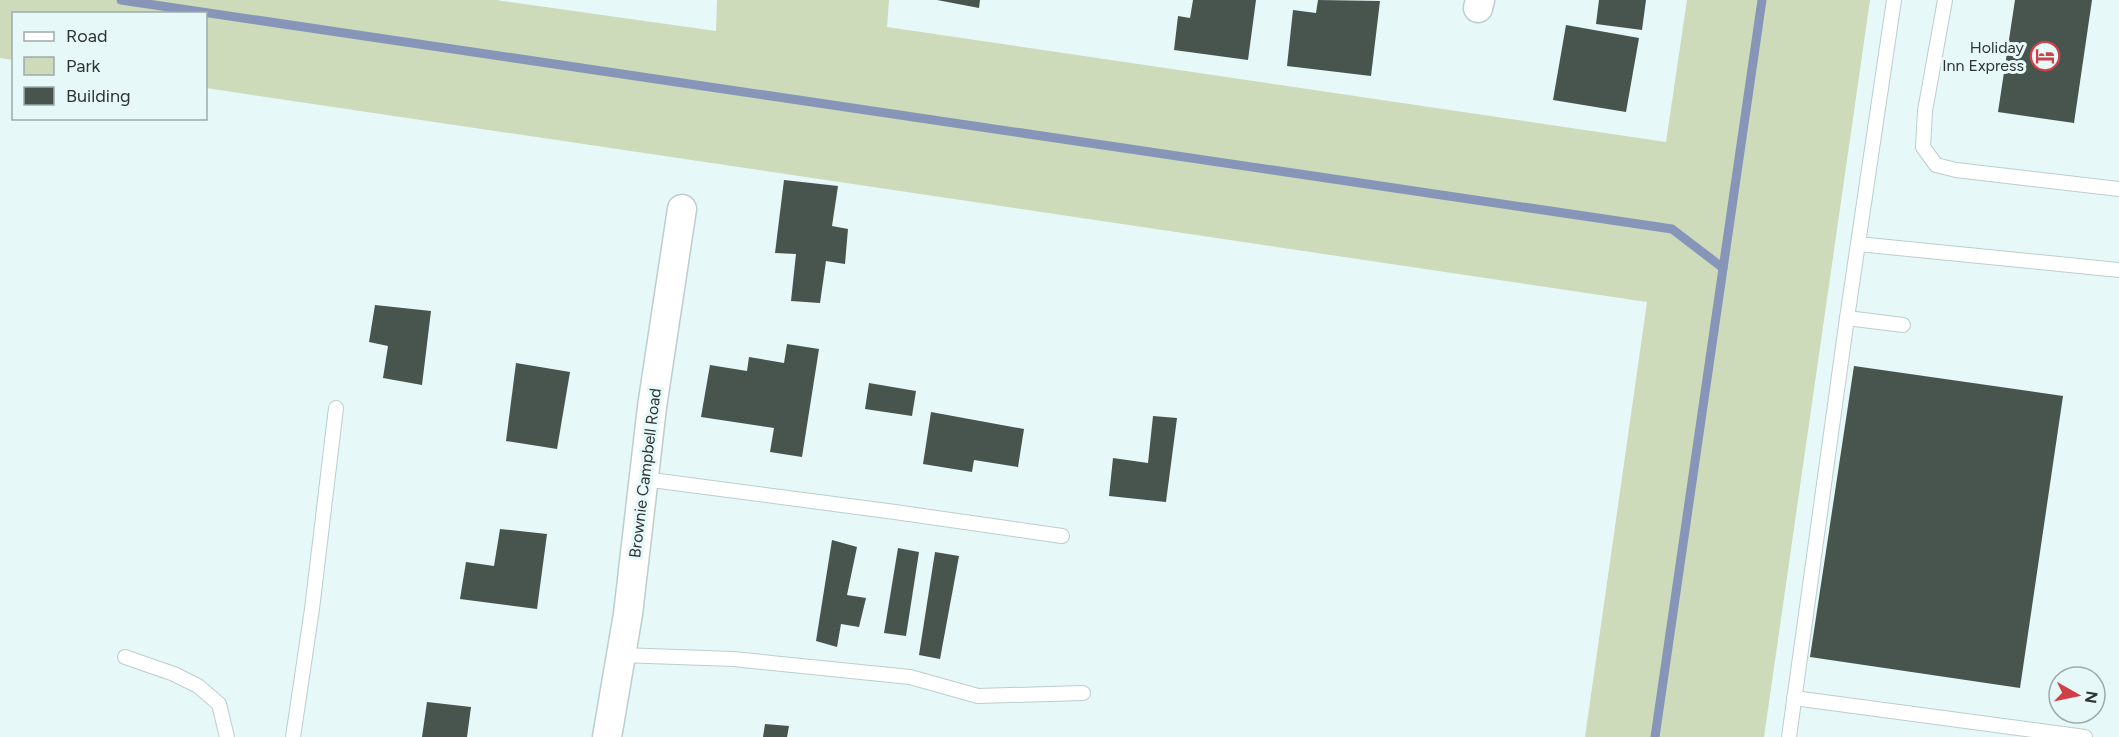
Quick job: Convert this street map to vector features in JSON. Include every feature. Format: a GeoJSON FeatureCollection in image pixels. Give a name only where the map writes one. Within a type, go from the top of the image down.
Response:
{"type":"FeatureCollection","features":[{"type":"Feature","properties":{"kind":"street","name":"Brownie Campbell Road"},"geometry":{"type":"LineString","coordinates":[[607,737],[628,614],[652,407],[682,209]]}},
{"type":"Feature","properties":{"kind":"lane"},"geometry":{"type":"LineString","coordinates":[[1789,737],[1894,0]]}},
{"type":"Feature","properties":{"kind":"lane"},"geometry":{"type":"LineString","coordinates":[[1945,0],[1925,111],[1923,147],[1936,165],[1956,170],[2119,189]]}},
{"type":"Feature","properties":{"kind":"lane"},"geometry":{"type":"LineString","coordinates":[[1858,244],[2119,270]]}},
{"type":"Feature","properties":{"kind":"lane"},"geometry":{"type":"LineString","coordinates":[[1847,318],[1903,325]]}},
{"type":"Feature","properties":{"kind":"lane"},"geometry":{"type":"LineString","coordinates":[[293,737],[312,609],[336,408]]}},
{"type":"Feature","properties":{"kind":"lane"},"geometry":{"type":"LineString","coordinates":[[644,479],[1062,536]]}},
{"type":"Feature","properties":{"kind":"lane"},"geometry":{"type":"LineString","coordinates":[[621,656],[733,659],[910,677],[978,696],[1083,693]]}},
{"type":"Feature","properties":{"kind":"lane"},"geometry":{"type":"LineString","coordinates":[[125,657],[174,674],[198,686],[219,704],[227,737]]}},
{"type":"Feature","properties":{"kind":"lane"},"geometry":{"type":"LineString","coordinates":[[1794,698],[2085,737]]}},
{"type":"Feature","properties":{"kind":"green space"},"geometry":{"type":"Polygon","coordinates":[[[0,0],[496,0],[716,31],[717,0],[889,0],[887,27],[1666,142],[1687,0],[1870,0],[1764,737],[1585,737],[1647,302],[207,88],[207,12],[12,12],[12,60],[0,58],[0,0]]]}},
{"type":"Feature","properties":{"kind":"building"},"geometry":{"type":"Polygon","coordinates":[[[937,0],[980,0],[979,8],[937,0]]]}},
{"type":"Feature","properties":{"kind":"building"},"geometry":{"type":"Polygon","coordinates":[[[1193,0],[1256,0],[1248,60],[1174,50],[1178,16],[1190,18],[1193,0]]]}},
{"type":"Feature","properties":{"kind":"building"},"geometry":{"type":"Polygon","coordinates":[[[1318,0],[1380,1],[1371,76],[1287,66],[1293,10],[1316,13],[1318,0]]]}},
{"type":"Feature","properties":{"kind":"building"},"geometry":{"type":"Polygon","coordinates":[[[1599,0],[1646,0],[1642,30],[1596,24],[1599,0]]]}},
{"type":"Feature","properties":{"kind":"building","name":"Holiday Inn Express"},"geometry":{"type":"Polygon","coordinates":[[[2015,0],[2092,0],[2074,123],[1998,112],[2015,0]]]}},
{"type":"Feature","properties":{"kind":"building"},"geometry":{"type":"Polygon","coordinates":[[[1566,25],[1639,38],[1626,112],[1553,100],[1566,25]]]}},
{"type":"Feature","properties":{"kind":"building"},"geometry":{"type":"Polygon","coordinates":[[[784,180],[838,186],[832,226],[848,229],[845,264],[826,261],[820,303],[791,301],[796,254],[775,253],[784,180]]]}},
{"type":"Feature","properties":{"kind":"building"},"geometry":{"type":"Polygon","coordinates":[[[375,305],[431,311],[422,385],[383,378],[388,346],[369,342],[375,305]]]}},
{"type":"Feature","properties":{"kind":"building"},"geometry":{"type":"Polygon","coordinates":[[[787,344],[819,349],[802,457],[770,452],[774,428],[701,417],[710,365],[747,371],[749,357],[784,363],[787,344]]]}},
{"type":"Feature","properties":{"kind":"building"},"geometry":{"type":"Polygon","coordinates":[[[516,363],[570,372],[557,449],[506,441],[516,363]]]}},
{"type":"Feature","properties":{"kind":"building"},"geometry":{"type":"Polygon","coordinates":[[[1854,366],[2063,396],[2020,688],[1810,657],[1854,366]]]}},
{"type":"Feature","properties":{"kind":"building"},"geometry":{"type":"Polygon","coordinates":[[[869,383],[916,391],[912,416],[865,409],[869,383]]]}},
{"type":"Feature","properties":{"kind":"building"},"geometry":{"type":"Polygon","coordinates":[[[931,412],[1024,429],[1018,467],[974,460],[972,472],[923,464],[931,412]]]}},
{"type":"Feature","properties":{"kind":"building"},"geometry":{"type":"Polygon","coordinates":[[[1153,416],[1177,418],[1166,502],[1109,496],[1113,458],[1148,463],[1153,416]]]}},
{"type":"Feature","properties":{"kind":"building"},"geometry":{"type":"Polygon","coordinates":[[[500,529],[547,534],[537,609],[460,599],[466,562],[494,566],[500,529]]]}},
{"type":"Feature","properties":{"kind":"building"},"geometry":{"type":"Polygon","coordinates":[[[832,540],[857,547],[847,595],[866,598],[859,627],[841,624],[837,647],[816,641],[832,540]]]}},
{"type":"Feature","properties":{"kind":"building"},"geometry":{"type":"Polygon","coordinates":[[[898,548],[919,552],[906,636],[884,633],[898,548]]]}},
{"type":"Feature","properties":{"kind":"building"},"geometry":{"type":"Polygon","coordinates":[[[935,552],[959,556],[940,659],[919,655],[935,552]]]}},
{"type":"Feature","properties":{"kind":"building"},"geometry":{"type":"Polygon","coordinates":[[[427,702],[471,707],[467,737],[422,737],[427,702]]]}},
{"type":"Feature","properties":{"kind":"building"},"geometry":{"type":"Polygon","coordinates":[[[765,724],[789,726],[787,737],[763,737],[765,724]]]}},
{"type":"Feature","properties":{"kind":"waterway"},"geometry":{"type":"LineString","coordinates":[[121,0],[202,12]]}},
{"type":"Feature","properties":{"kind":"waterway"},"geometry":{"type":"LineString","coordinates":[[1655,737],[1762,0]]}},
{"type":"Feature","properties":{"kind":"waterway"},"geometry":{"type":"LineString","coordinates":[[207,13],[1672,229],[1723,268]]}},
{"type":"Feature","properties":{"kind":"place","name":"Holiday Inn Express"},"geometry":{"type":"Point","coordinates":[2045,56]}}]}
